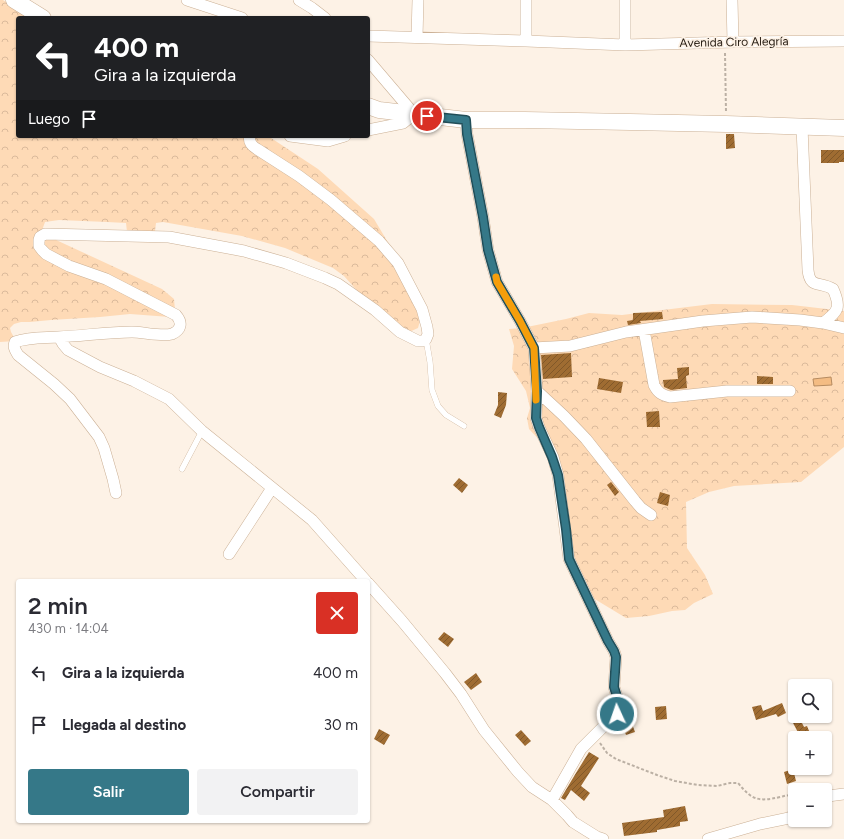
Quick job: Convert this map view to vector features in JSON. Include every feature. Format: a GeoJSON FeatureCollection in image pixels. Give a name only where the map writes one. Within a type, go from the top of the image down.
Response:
{"type":"FeatureCollection","features":[{"type":"Feature","properties":{"kind":"street"},"geometry":{"type":"LineString","coordinates":[[14,0],[40,16]]}},
{"type":"Feature","properties":{"kind":"street"},"geometry":{"type":"LineString","coordinates":[[187,0],[236,16]]}},
{"type":"Feature","properties":{"kind":"street"},"geometry":{"type":"LineString","coordinates":[[299,0],[322,16]]}},
{"type":"Feature","properties":{"kind":"street"},"geometry":{"type":"LineString","coordinates":[[417,37],[418,0]]}},
{"type":"Feature","properties":{"kind":"street"},"geometry":{"type":"LineString","coordinates":[[526,0],[526,40]]}},
{"type":"Feature","properties":{"kind":"street"},"geometry":{"type":"LineString","coordinates":[[625,0],[625,45]]}},
{"type":"Feature","properties":{"kind":"street"},"geometry":{"type":"LineString","coordinates":[[732,0],[733,42]]}},
{"type":"Feature","properties":{"kind":"street","name":"Avenida Ciro Alegría"},"geometry":{"type":"LineString","coordinates":[[370,36],[526,40],[625,45],[844,41]]}},
{"type":"Feature","properties":{"kind":"street"},"geometry":{"type":"LineString","coordinates":[[370,62],[414,114]]}},
{"type":"Feature","properties":{"kind":"street"},"geometry":{"type":"LineString","coordinates":[[370,107],[379,110],[466,120],[726,124],[844,128]]}},
{"type":"Feature","properties":{"kind":"street"},"geometry":{"type":"LineString","coordinates":[[370,130],[403,123],[414,114]]}},
{"type":"Feature","properties":{"kind":"street"},"geometry":{"type":"LineString","coordinates":[[466,120],[467,134],[488,250],[497,282],[534,348],[537,391],[536,418],[558,475],[569,559],[616,657],[614,687],[619,703],[614,719],[606,724],[581,748],[552,800]]}},
{"type":"Feature","properties":{"kind":"street"},"geometry":{"type":"LineString","coordinates":[[802,127],[809,278],[812,283],[829,286],[833,289],[838,304],[836,313],[824,323]]}},
{"type":"Feature","properties":{"kind":"street"},"geometry":{"type":"LineString","coordinates":[[116,493],[104,448],[99,437],[70,399],[18,355],[14,350],[14,345],[22,339],[133,332],[168,335],[177,331],[180,328],[181,323],[176,315],[106,279],[69,266],[46,254],[39,246],[40,237],[45,234],[168,237],[244,251],[286,263],[338,284],[370,307],[400,332],[418,341],[423,341],[426,339],[428,334],[422,309],[398,263],[379,241],[331,200],[299,176],[257,150],[251,144],[249,138]]}},
{"type":"Feature","properties":{"kind":"street"},"geometry":{"type":"LineString","coordinates":[[305,138],[328,141],[338,138]]}},
{"type":"Feature","properties":{"kind":"street"},"geometry":{"type":"LineString","coordinates":[[534,348],[570,346],[626,332],[703,321],[752,317],[800,320],[824,323],[844,328]]}},
{"type":"Feature","properties":{"kind":"street"},"geometry":{"type":"LineString","coordinates":[[644,330],[654,385],[662,396],[670,397],[727,391],[790,391]]}},
{"type":"Feature","properties":{"kind":"street"},"geometry":{"type":"LineString","coordinates":[[58,337],[68,350],[169,400],[202,431],[312,520],[364,579]]}},
{"type":"Feature","properties":{"kind":"street"},"geometry":{"type":"LineString","coordinates":[[537,391],[586,439],[635,501],[641,508],[651,515]]}},
{"type":"Feature","properties":{"kind":"street"},"geometry":{"type":"LineString","coordinates":[[229,554],[272,488]]}},
{"type":"Feature","properties":{"kind":"street"},"geometry":{"type":"LineString","coordinates":[[370,585],[445,672],[484,730],[518,772],[532,787],[552,800],[572,822],[602,839]]}},
{"type":"Feature","properties":{"kind":"street"},"geometry":{"type":"LineString","coordinates":[[832,796],[844,794]]}},
{"type":"Feature","properties":{"kind":"street"},"geometry":{"type":"LineString","coordinates":[[708,839],[760,824],[788,818]]}},
{"type":"Feature","properties":{"kind":"lane"},"geometry":{"type":"LineString","coordinates":[[426,339],[430,362],[432,390],[438,406],[446,415],[464,426]]}},
{"type":"Feature","properties":{"kind":"lane"},"geometry":{"type":"LineString","coordinates":[[182,469],[202,431]]}},
{"type":"Feature","properties":{"kind":"path"},"geometry":{"type":"LineString","coordinates":[[726,124],[725,50],[727,46],[733,42]]}},
{"type":"Feature","properties":{"kind":"path"},"geometry":{"type":"LineString","coordinates":[[596,733],[601,746],[607,753],[616,759],[675,781],[698,785],[717,786],[738,783],[752,797],[760,800],[788,794]]}},
{"type":"Feature","properties":{"kind":"green space"},"geometry":{"type":"Polygon","coordinates":[[[0,0],[3,0],[28,16],[16,16],[16,138],[271,138],[318,169],[374,219],[414,286],[420,321],[418,328],[407,333],[361,295],[344,276],[333,268],[285,248],[242,236],[163,222],[156,223],[155,231],[151,238],[127,232],[126,223],[59,220],[45,222],[41,233],[162,289],[174,299],[175,310],[170,317],[130,314],[21,322],[14,324],[10,328],[16,341],[0,342],[0,0]]]}},
{"type":"Feature","properties":{"kind":"green space"},"geometry":{"type":"Polygon","coordinates":[[[712,304],[792,305],[844,311],[844,447],[801,482],[734,486],[709,492],[686,502],[687,548],[705,575],[713,594],[694,603],[685,610],[626,618],[588,595],[574,572],[549,461],[544,445],[529,429],[527,418],[530,408],[526,391],[512,369],[514,346],[509,329],[522,328],[589,313],[622,315],[712,304]]]}},
{"type":"Feature","properties":{"kind":"shaded area"},"geometry":{"type":"Polygon","coordinates":[[[831,377],[832,385],[814,386],[813,379],[831,377]]]}},
{"type":"Feature","properties":{"kind":"building"},"geometry":{"type":"Polygon","coordinates":[[[726,134],[734,134],[735,148],[726,149],[726,134]]]}},
{"type":"Feature","properties":{"kind":"building"},"geometry":{"type":"Polygon","coordinates":[[[821,150],[844,150],[844,162],[821,163],[821,150]]]}},
{"type":"Feature","properties":{"kind":"building"},"geometry":{"type":"Polygon","coordinates":[[[662,312],[663,319],[640,321],[641,323],[628,325],[627,321],[633,320],[633,313],[662,312]]]}},
{"type":"Feature","properties":{"kind":"building"},"geometry":{"type":"Polygon","coordinates":[[[571,353],[572,377],[543,379],[541,355],[571,353]]]}},
{"type":"Feature","properties":{"kind":"building"},"geometry":{"type":"Polygon","coordinates":[[[689,367],[689,375],[686,376],[687,388],[671,390],[664,387],[663,380],[678,379],[677,368],[689,367]]]}},
{"type":"Feature","properties":{"kind":"building"},"geometry":{"type":"Polygon","coordinates":[[[757,376],[773,377],[773,384],[757,384],[757,376]]]}},
{"type":"Feature","properties":{"kind":"building"},"geometry":{"type":"Polygon","coordinates":[[[599,378],[623,382],[621,393],[597,389],[599,378]]]}},
{"type":"Feature","properties":{"kind":"building"},"geometry":{"type":"Polygon","coordinates":[[[498,392],[507,393],[506,405],[501,418],[494,415],[498,405],[498,392]]]}},
{"type":"Feature","properties":{"kind":"building"},"geometry":{"type":"Polygon","coordinates":[[[659,411],[660,427],[647,427],[646,412],[659,411]]]}},
{"type":"Feature","properties":{"kind":"building"},"geometry":{"type":"Polygon","coordinates":[[[459,478],[468,485],[462,493],[453,485],[459,478]]]}},
{"type":"Feature","properties":{"kind":"building"},"geometry":{"type":"Polygon","coordinates":[[[611,482],[619,492],[615,496],[607,485],[611,482]]]}},
{"type":"Feature","properties":{"kind":"building"},"geometry":{"type":"Polygon","coordinates":[[[660,492],[670,495],[668,506],[657,503],[660,492]]]}},
{"type":"Feature","properties":{"kind":"building"},"geometry":{"type":"Polygon","coordinates":[[[444,632],[454,639],[448,647],[438,639],[444,632]]]}},
{"type":"Feature","properties":{"kind":"building"},"geometry":{"type":"Polygon","coordinates":[[[476,673],[482,682],[471,690],[464,682],[476,673]]]}},
{"type":"Feature","properties":{"kind":"building"},"geometry":{"type":"Polygon","coordinates":[[[782,703],[786,713],[778,717],[776,714],[756,720],[752,707],[761,705],[763,711],[782,703]]]}},
{"type":"Feature","properties":{"kind":"building"},"geometry":{"type":"Polygon","coordinates":[[[666,706],[667,719],[656,720],[655,707],[666,706]]]}},
{"type":"Feature","properties":{"kind":"building"},"geometry":{"type":"Polygon","coordinates":[[[629,716],[635,732],[626,735],[621,721],[629,716]]]}},
{"type":"Feature","properties":{"kind":"building"},"geometry":{"type":"Polygon","coordinates":[[[793,723],[802,723],[804,727],[807,726],[809,731],[797,731],[793,723]]]}},
{"type":"Feature","properties":{"kind":"building"},"geometry":{"type":"Polygon","coordinates":[[[379,729],[390,735],[384,745],[374,739],[379,729]]]}},
{"type":"Feature","properties":{"kind":"building"},"geometry":{"type":"Polygon","coordinates":[[[521,730],[531,741],[525,746],[515,735],[521,730]]]}},
{"type":"Feature","properties":{"kind":"building"},"geometry":{"type":"Polygon","coordinates":[[[589,752],[599,758],[581,786],[590,793],[584,801],[571,790],[565,800],[561,798],[576,773],[589,752]]]}},
{"type":"Feature","properties":{"kind":"building"},"geometry":{"type":"Polygon","coordinates":[[[788,771],[788,775],[794,775],[796,781],[787,784],[784,772],[788,771]]]}},
{"type":"Feature","properties":{"kind":"building"},"geometry":{"type":"Polygon","coordinates":[[[685,806],[688,821],[680,822],[680,826],[657,830],[657,832],[624,836],[622,823],[664,817],[663,810],[685,806]]]}},
{"type":"Feature","properties":{"kind":"slow traffic"},"geometry":{"type":"LineString","coordinates":[[496,277],[506,299],[520,321],[534,348],[537,391],[536,400]]}},
{"type":"Feature","properties":{"kind":"route"},"geometry":{"type":"LineString","coordinates":[[427,116],[466,120],[472,166],[483,217],[488,250],[497,282],[534,348],[537,391],[536,418],[558,475],[569,559],[616,657],[614,687],[619,703],[617,714]]}}]}
